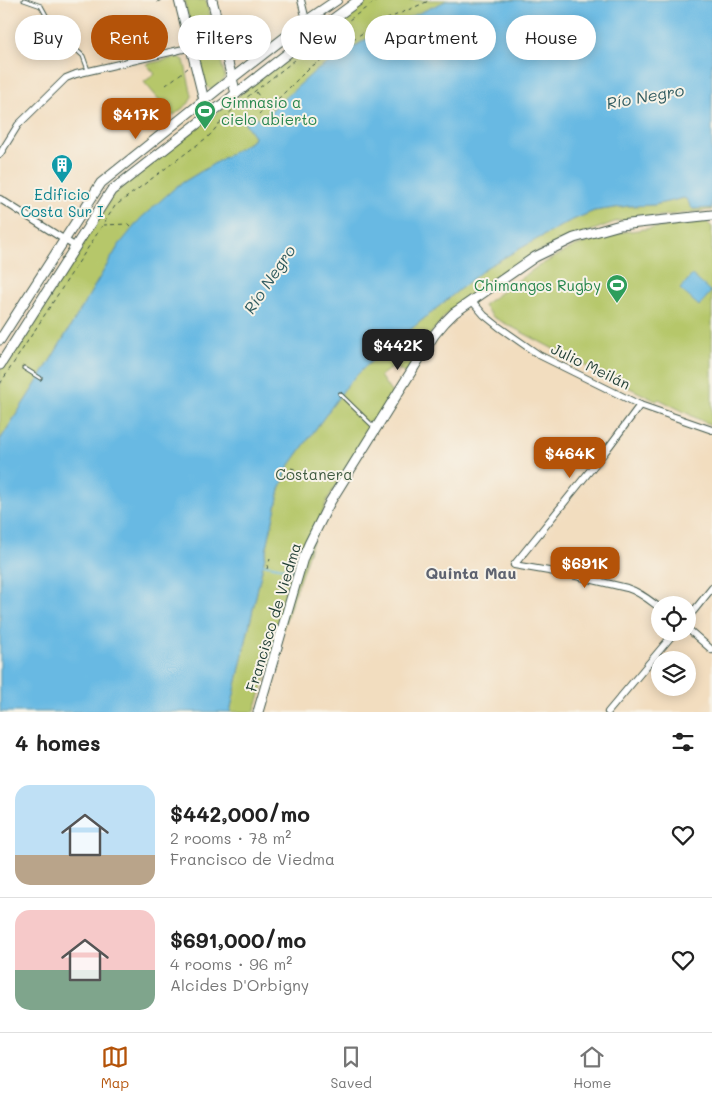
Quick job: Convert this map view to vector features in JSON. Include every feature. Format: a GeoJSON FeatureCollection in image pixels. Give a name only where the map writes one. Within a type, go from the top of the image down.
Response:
{"type":"FeatureCollection","features":[{"type":"Feature","properties":{"kind":"main road"},"geometry":{"type":"LineString","coordinates":[[179,0],[183,15]]}},
{"type":"Feature","properties":{"kind":"main road"},"geometry":{"type":"LineString","coordinates":[[212,0],[216,15]]}},
{"type":"Feature","properties":{"kind":"main road"},"geometry":{"type":"LineString","coordinates":[[315,15],[336,0]]}},
{"type":"Feature","properties":{"kind":"main road"},"geometry":{"type":"LineString","coordinates":[[339,15],[359,0]]}},
{"type":"Feature","properties":{"kind":"main road"},"geometry":{"type":"LineString","coordinates":[[0,340],[101,183],[281,41]]}},
{"type":"Feature","properties":{"kind":"main road"},"geometry":{"type":"LineString","coordinates":[[0,365],[111,191],[281,59]]}},
{"type":"Feature","properties":{"kind":"main road"},"geometry":{"type":"LineString","coordinates":[[227,60],[236,94]]}},
{"type":"Feature","properties":{"kind":"main road"},"geometry":{"type":"LineString","coordinates":[[194,62],[208,116]]}},
{"type":"Feature","properties":{"kind":"main road"},"geometry":{"type":"LineString","coordinates":[[101,183],[111,191]]}},
{"type":"Feature","properties":{"kind":"main road","name":"Francisco de Viedma"},"geometry":{"type":"LineString","coordinates":[[258,712],[309,544],[330,502],[440,328],[454,313],[535,257],[574,238],[620,225],[712,215]]}},
{"type":"Feature","properties":{"kind":"street"},"geometry":{"type":"LineString","coordinates":[[301,0],[305,15]]}},
{"type":"Feature","properties":{"kind":"street"},"geometry":{"type":"LineString","coordinates":[[0,154],[18,126],[66,78],[178,50]]}},
{"type":"Feature","properties":{"kind":"street"},"geometry":{"type":"LineString","coordinates":[[0,199],[76,246]]}},
{"type":"Feature","properties":{"kind":"street","name":"Julio Meilán"},"geometry":{"type":"LineString","coordinates":[[472,301],[484,315],[499,327],[540,355],[640,404],[712,430]]}},
{"type":"Feature","properties":{"kind":"street"},"geometry":{"type":"LineString","coordinates":[[640,404],[605,452],[514,565],[627,588],[643,595],[651,601]]}},
{"type":"Feature","properties":{"kind":"street"},"geometry":{"type":"LineString","coordinates":[[696,608],[712,588]]}},
{"type":"Feature","properties":{"kind":"street"},"geometry":{"type":"LineString","coordinates":[[696,637],[712,650]]}},
{"type":"Feature","properties":{"kind":"street"},"geometry":{"type":"LineString","coordinates":[[608,712],[667,641]]}},
{"type":"Feature","properties":{"kind":"lane"},"geometry":{"type":"LineString","coordinates":[[24,0],[41,6],[53,28],[84,56],[88,71]]}},
{"type":"Feature","properties":{"kind":"lane"},"geometry":{"type":"LineString","coordinates":[[24,368],[40,378]]}},
{"type":"Feature","properties":{"kind":"lane"},"geometry":{"type":"LineString","coordinates":[[340,394],[376,429]]}},
{"type":"Feature","properties":{"kind":"path"},"geometry":{"type":"LineString","coordinates":[[157,2],[162,0]]}},
{"type":"Feature","properties":{"kind":"path"},"geometry":{"type":"LineString","coordinates":[[0,384],[115,206],[209,136],[226,116],[255,91],[377,0]]}},
{"type":"Feature","properties":{"kind":"path"},"geometry":{"type":"LineString","coordinates":[[259,114],[275,102],[308,69],[321,60],[378,23],[431,0]]}},
{"type":"Feature","properties":{"kind":"path"},"geometry":{"type":"LineString","coordinates":[[166,85],[194,62]]}},
{"type":"Feature","properties":{"kind":"path"},"geometry":{"type":"LineString","coordinates":[[255,91],[267,107]]}},
{"type":"Feature","properties":{"kind":"path"},"geometry":{"type":"LineString","coordinates":[[103,225],[128,224],[130,227]]}},
{"type":"Feature","properties":{"kind":"path"},"geometry":{"type":"LineString","coordinates":[[291,468],[298,470]]}},
{"type":"Feature","properties":{"kind":"path"},"geometry":{"type":"LineString","coordinates":[[267,569],[270,559]]}},
{"type":"Feature","properties":{"kind":"green space"},"geometry":{"type":"Polygon","coordinates":[[[184,0],[206,0],[210,15],[188,15],[184,0]]]}},
{"type":"Feature","properties":{"kind":"green space"},"geometry":{"type":"Polygon","coordinates":[[[364,0],[525,0],[492,15],[365,15],[365,60],[391,60],[259,119],[253,115],[244,122],[254,136],[253,140],[177,186],[119,245],[44,371],[0,440],[0,370],[114,193],[284,60],[355,60],[355,15],[344,15],[364,0]]]}},
{"type":"Feature","properties":{"kind":"green space"},"geometry":{"type":"Polygon","coordinates":[[[178,57],[178,60],[184,60],[192,96],[189,103],[173,116],[144,82],[155,74],[146,64],[178,57]]]}},
{"type":"Feature","properties":{"kind":"green space"},"geometry":{"type":"Polygon","coordinates":[[[199,60],[221,60],[225,77],[223,81],[210,89],[206,86],[199,60]]]}},
{"type":"Feature","properties":{"kind":"green space","name":"Costanera"},"geometry":{"type":"Polygon","coordinates":[[[684,198],[693,209],[712,208],[712,210],[617,221],[534,253],[449,311],[431,333],[406,374],[394,366],[380,376],[393,395],[327,500],[254,712],[230,712],[280,489],[289,466],[348,384],[366,366],[487,267],[568,222],[594,211],[628,206],[654,205],[684,198]]]}},
{"type":"Feature","properties":{"kind":"green space"},"geometry":{"type":"Polygon","coordinates":[[[706,221],[712,227],[712,426],[659,399],[656,401],[493,317],[483,305],[537,267],[575,246],[623,232],[706,221]]]}},
{"type":"Feature","properties":{"kind":"water","name":"Río Negro"},"geometry":{"type":"Polygon","coordinates":[[[448,0],[712,0],[712,208],[693,209],[684,198],[654,205],[628,206],[594,211],[568,222],[487,267],[366,366],[348,384],[289,466],[280,489],[230,712],[0,712],[0,440],[44,371],[119,245],[141,218],[177,186],[253,140],[254,136],[244,122],[253,115],[259,119],[264,117],[314,72],[333,60],[355,60],[355,46],[365,40],[365,60],[496,60],[496,15],[414,15],[448,0]]]}},
{"type":"Feature","properties":{"kind":"water"},"geometry":{"type":"Polygon","coordinates":[[[692,275],[711,292],[699,306],[680,289],[692,275]]]}},
{"type":"Feature","properties":{"kind":"waterway"},"geometry":{"type":"LineString","coordinates":[[263,564],[294,570]]}},
{"type":"Feature","properties":{"kind":"place","name":"Gimnasio a cielo abierto"},"geometry":{"type":"Point","coordinates":[205,130]}},
{"type":"Feature","properties":{"kind":"place","name":"Edificio Costa Sur I"},"geometry":{"type":"Point","coordinates":[62,184]}},
{"type":"Feature","properties":{"kind":"place","name":"Chimangos Rugby"},"geometry":{"type":"Point","coordinates":[617,304]}},
{"type":"Feature","properties":{"kind":"district","name":"Quinta Mau"},"geometry":{"type":"Point","coordinates":[471,572]}}]}
